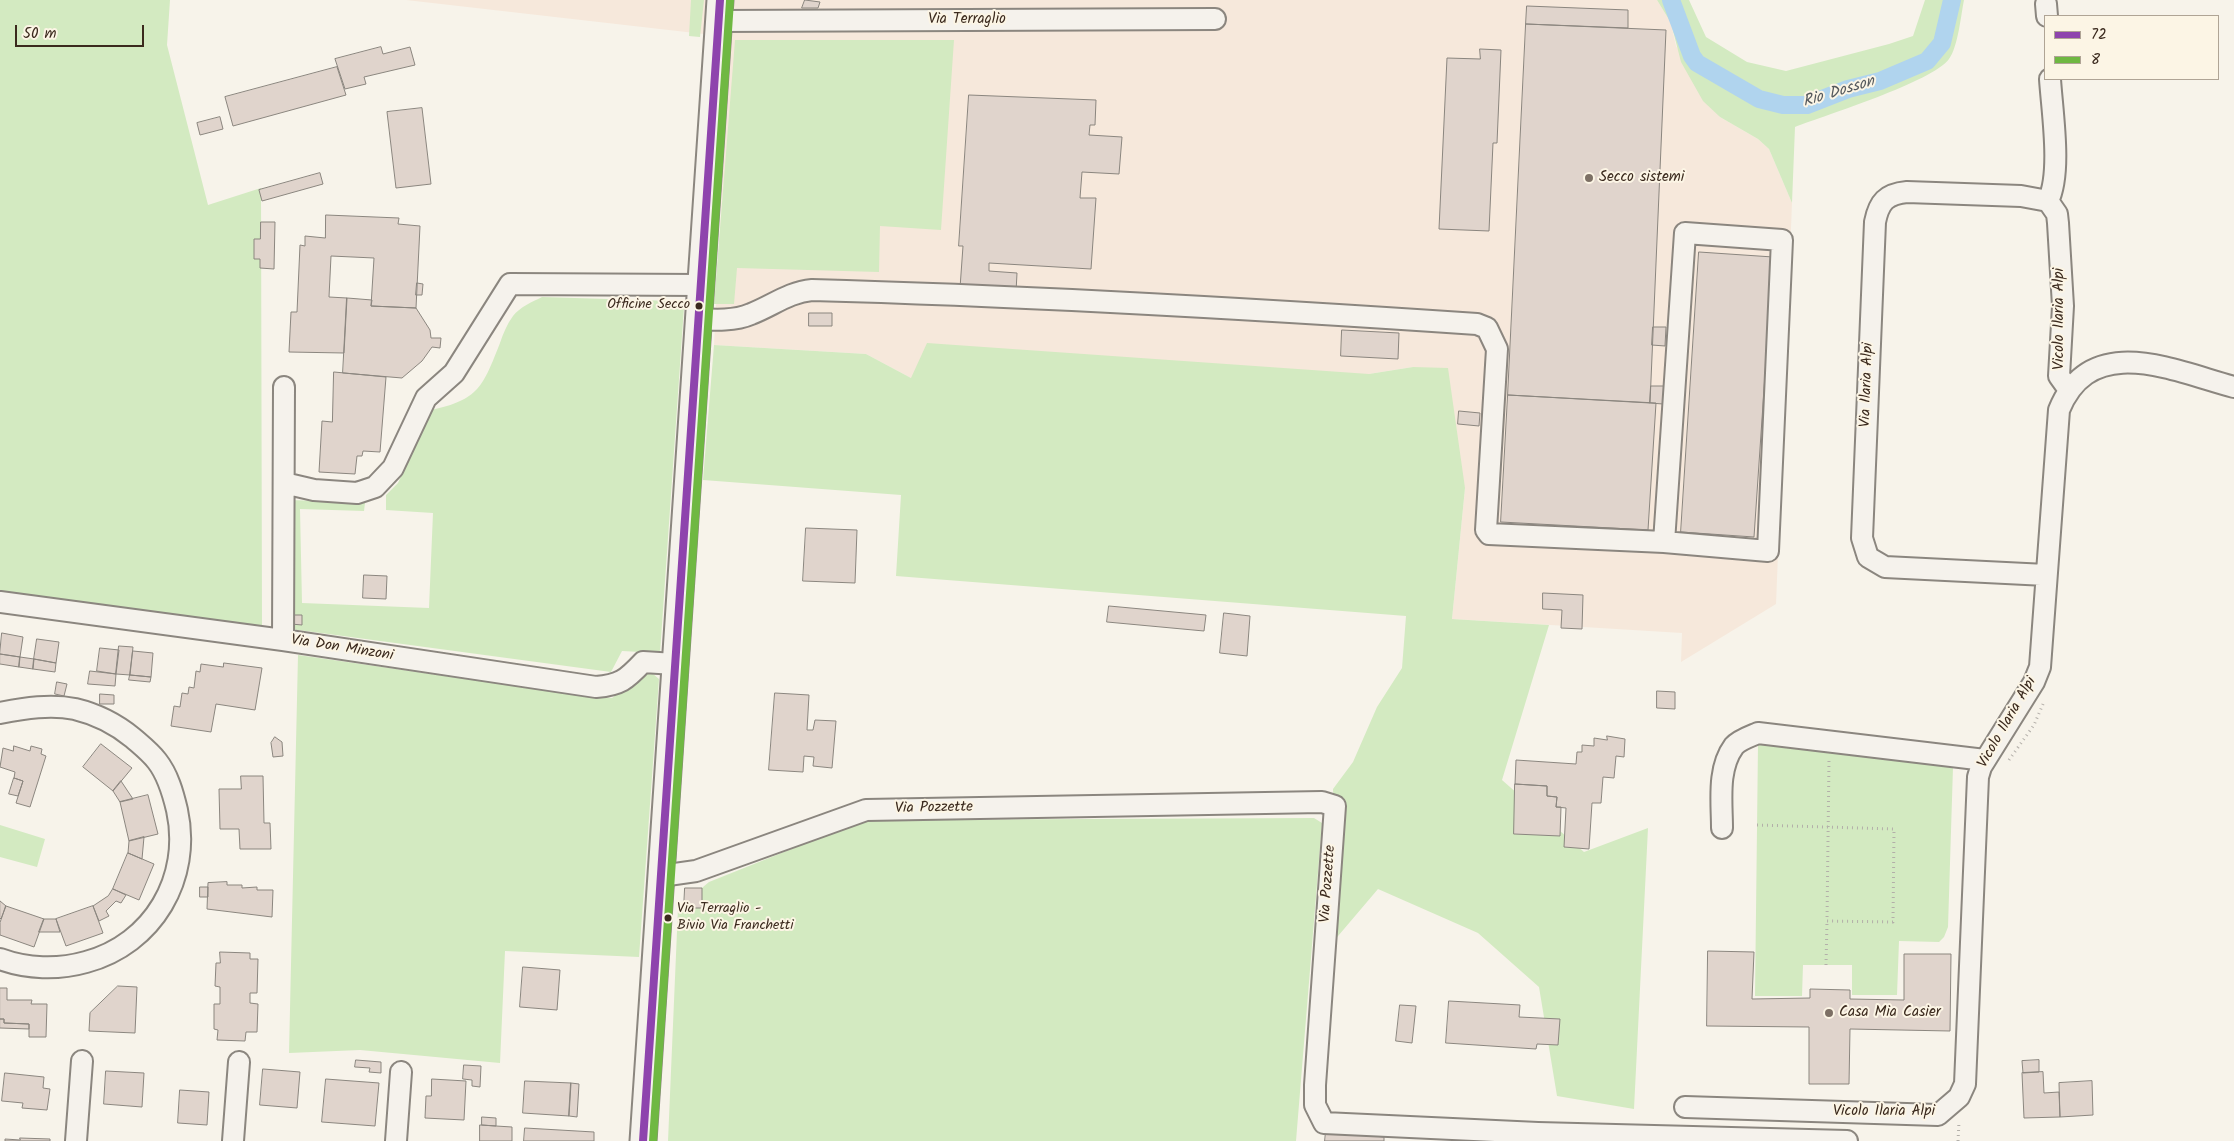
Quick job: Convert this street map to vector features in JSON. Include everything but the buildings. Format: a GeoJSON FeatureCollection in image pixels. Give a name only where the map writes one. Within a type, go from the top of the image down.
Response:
{"type":"FeatureCollection","features":[{"type":"Feature","properties":{"kind":"main road","name":"Via Terraglio"},"geometry":{"type":"LineString","coordinates":[[643,1141],[719,11]]}},
{"type":"Feature","properties":{"kind":"street","name":"Via Terraglio"},"geometry":{"type":"LineString","coordinates":[[719,11],[1215,19]]}},
{"type":"Feature","properties":{"kind":"street"},"geometry":{"type":"LineString","coordinates":[[2048,201],[2053,192],[2055,170],[2050,80]]}},
{"type":"Feature","properties":{"kind":"street","name":"Via Ilaria Alpi"},"geometry":{"type":"LineString","coordinates":[[2046,576],[1885,567],[1868,557],[1862,538],[1875,222],[1881,202],[1892,194],[1907,192],[2026,196],[2048,201]]}},
{"type":"Feature","properties":{"kind":"street","name":"Vicolo Ilaria Alpi"},"geometry":{"type":"LineString","coordinates":[[1684,1107],[1938,1114],[1959,1097],[1965,1084],[1977,787],[2037,676],[2041,654],[2056,421],[2069,390],[2058,376],[2062,306],[2057,214],[2048,201]]}},
{"type":"Feature","properties":{"kind":"street"},"geometry":{"type":"LineString","coordinates":[[697,319],[717,320],[750,315],[793,294],[812,290],[960,294],[1236,308],[1477,324],[1487,328],[1497,349],[1486,530],[1490,534],[1664,542],[1768,551],[1782,240],[1685,233],[1664,542]]}},
{"type":"Feature","properties":{"kind":"street"},"geometry":{"type":"LineString","coordinates":[[284,483],[314,490],[358,493],[375,487],[393,468],[426,398],[454,373],[510,284],[700,285]]}},
{"type":"Feature","properties":{"kind":"street"},"geometry":{"type":"LineString","coordinates":[[2061,326],[2071,362],[2084,376]]}},
{"type":"Feature","properties":{"kind":"street"},"geometry":{"type":"LineString","coordinates":[[2069,390],[2096,367],[2109,363],[2133,362],[2234,386]]}},
{"type":"Feature","properties":{"kind":"street"},"geometry":{"type":"LineString","coordinates":[[283,640],[284,387]]}},
{"type":"Feature","properties":{"kind":"street","name":"Via Don Minzoni"},"geometry":{"type":"LineString","coordinates":[[0,602],[283,640],[596,687],[610,686],[625,681],[643,662],[675,664]]}},
{"type":"Feature","properties":{"kind":"street"},"geometry":{"type":"LineString","coordinates":[[0,713],[54,706],[69,708],[106,720],[122,730],[145,748],[158,762],[165,774],[174,795],[180,822],[181,848],[176,876],[167,899],[153,920],[136,937],[112,953],[74,966],[51,968],[27,966],[0,959]]}},
{"type":"Feature","properties":{"kind":"street"},"geometry":{"type":"LineString","coordinates":[[1722,828],[1722,787],[1725,763],[1735,745],[1758,733],[1990,764]]}},
{"type":"Feature","properties":{"kind":"street","name":"Via Pozzette"},"geometry":{"type":"LineString","coordinates":[[661,876],[696,871],[866,810],[1322,802],[1335,806],[1314,1085],[1315,1105],[1324,1122],[1537,1137],[1847,1141]]}},
{"type":"Feature","properties":{"kind":"street"},"geometry":{"type":"LineString","coordinates":[[76,1141],[82,1061]]}},
{"type":"Feature","properties":{"kind":"street"},"geometry":{"type":"LineString","coordinates":[[233,1141],[239,1062]]}},
{"type":"Feature","properties":{"kind":"street"},"geometry":{"type":"LineString","coordinates":[[396,1141],[401,1072]]}},
{"type":"Feature","properties":{"kind":"path"},"geometry":{"type":"LineString","coordinates":[[1990,764],[2034,725],[2044,701]]}},
{"type":"Feature","properties":{"kind":"path"},"geometry":{"type":"LineString","coordinates":[[1826,965],[1829,741]]}},
{"type":"Feature","properties":{"kind":"path"},"geometry":{"type":"LineString","coordinates":[[1757,825],[1894,829],[1893,922],[1827,921]]}},
{"type":"Feature","properties":{"kind":"path"},"geometry":{"type":"LineString","coordinates":[[1958,1141],[1959,1121],[1963,1116]]}},
{"type":"Feature","properties":{"kind":"shaded area"},"geometry":{"type":"Polygon","coordinates":[[[406,0],[1657,0],[1671,23],[1676,46],[1720,117],[1758,139],[1769,149],[1792,203],[1776,604],[1681,662],[1682,633],[1452,619],[1465,488],[1413,367],[1369,374],[911,378],[866,354],[714,345],[730,37],[406,0]]]}},
{"type":"Feature","properties":{"kind":"green space"},"geometry":{"type":"Polygon","coordinates":[[[0,0],[170,0],[167,45],[208,205],[261,188],[262,629],[0,591],[0,0]]]}},
{"type":"Feature","properties":{"kind":"green space"},"geometry":{"type":"Polygon","coordinates":[[[691,0],[704,0],[700,37],[689,36],[691,0]]]}},
{"type":"Feature","properties":{"kind":"green space"},"geometry":{"type":"Polygon","coordinates":[[[1657,0],[1689,0],[1706,37],[1747,62],[1786,71],[1913,36],[1925,0],[1964,0],[1955,47],[1949,59],[1939,68],[1901,87],[1795,127],[1792,203],[1769,149],[1758,139],[1720,117],[1703,101],[1681,62],[1671,23],[1657,0]]]}},
{"type":"Feature","properties":{"kind":"green space"},"geometry":{"type":"Polygon","coordinates":[[[735,40],[954,40],[941,230],[880,226],[879,272],[737,268],[734,304],[714,304],[735,40]]]}},
{"type":"Feature","properties":{"kind":"green space"},"geometry":{"type":"Polygon","coordinates":[[[542,297],[673,301],[684,307],[660,653],[622,651],[611,672],[291,629],[291,500],[365,503],[364,511],[300,509],[302,603],[429,608],[433,513],[386,510],[386,495],[398,483],[431,410],[460,401],[477,389],[489,370],[505,329],[513,316],[523,307],[542,297]]]}},
{"type":"Feature","properties":{"kind":"green space"},"geometry":{"type":"Polygon","coordinates":[[[927,343],[1369,374],[1413,367],[1448,368],[1465,488],[1452,619],[1549,625],[1502,780],[1584,852],[1648,828],[1634,1109],[1557,1096],[1539,987],[1478,933],[1378,889],[1327,949],[1335,844],[1333,789],[1353,762],[1377,707],[1402,668],[1406,616],[896,576],[901,495],[703,480],[714,345],[866,354],[911,378],[927,343]]]}},
{"type":"Feature","properties":{"kind":"green space"},"geometry":{"type":"Polygon","coordinates":[[[298,655],[612,698],[644,673],[653,674],[659,679],[639,957],[505,951],[500,1063],[360,1050],[289,1053],[298,655]]]}},
{"type":"Feature","properties":{"kind":"green space"},"geometry":{"type":"Polygon","coordinates":[[[1758,744],[1953,767],[1948,927],[1944,937],[1939,942],[1899,941],[1897,995],[1852,995],[1852,965],[1803,965],[1802,996],[1755,996],[1758,744]]]}},
{"type":"Feature","properties":{"kind":"green space"},"geometry":{"type":"Polygon","coordinates":[[[1314,818],[1322,823],[1296,1141],[668,1141],[678,908],[709,882],[864,820],[1314,818]]]}},
{"type":"Feature","properties":{"kind":"green space"},"geometry":{"type":"Polygon","coordinates":[[[0,825],[45,839],[37,867],[0,857],[0,825]]]}},
{"type":"Feature","properties":{"kind":"waterway","name":"Rio Dosson"},"geometry":{"type":"LineString","coordinates":[[1671,0],[1692,56],[1697,63],[1759,99],[1783,105],[1807,105],[1848,89],[1880,81],[1927,61],[1942,43],[1952,0]]}},
{"type":"Feature","properties":{"kind":"transit line","name":"72"},"geometry":{"type":"LineString","coordinates":[[643,1141],[720,0]]}},
{"type":"Feature","properties":{"kind":"transit line","name":"8"},"geometry":{"type":"LineString","coordinates":[[653,1141],[730,1]]}},
{"type":"Feature","properties":{"kind":"place","name":"Secco sistemi"},"geometry":{"type":"Point","coordinates":[1589,178]}},
{"type":"Feature","properties":{"kind":"place","name":"Officine Secco"},"geometry":{"type":"Point","coordinates":[699,306]}},
{"type":"Feature","properties":{"kind":"place","name":"Via Terraglio - Bivio Via Franchetti"},"geometry":{"type":"Point","coordinates":[668,918]}},
{"type":"Feature","properties":{"kind":"place","name":"Casa Mia Casier"},"geometry":{"type":"Point","coordinates":[1829,1013]}}]}
